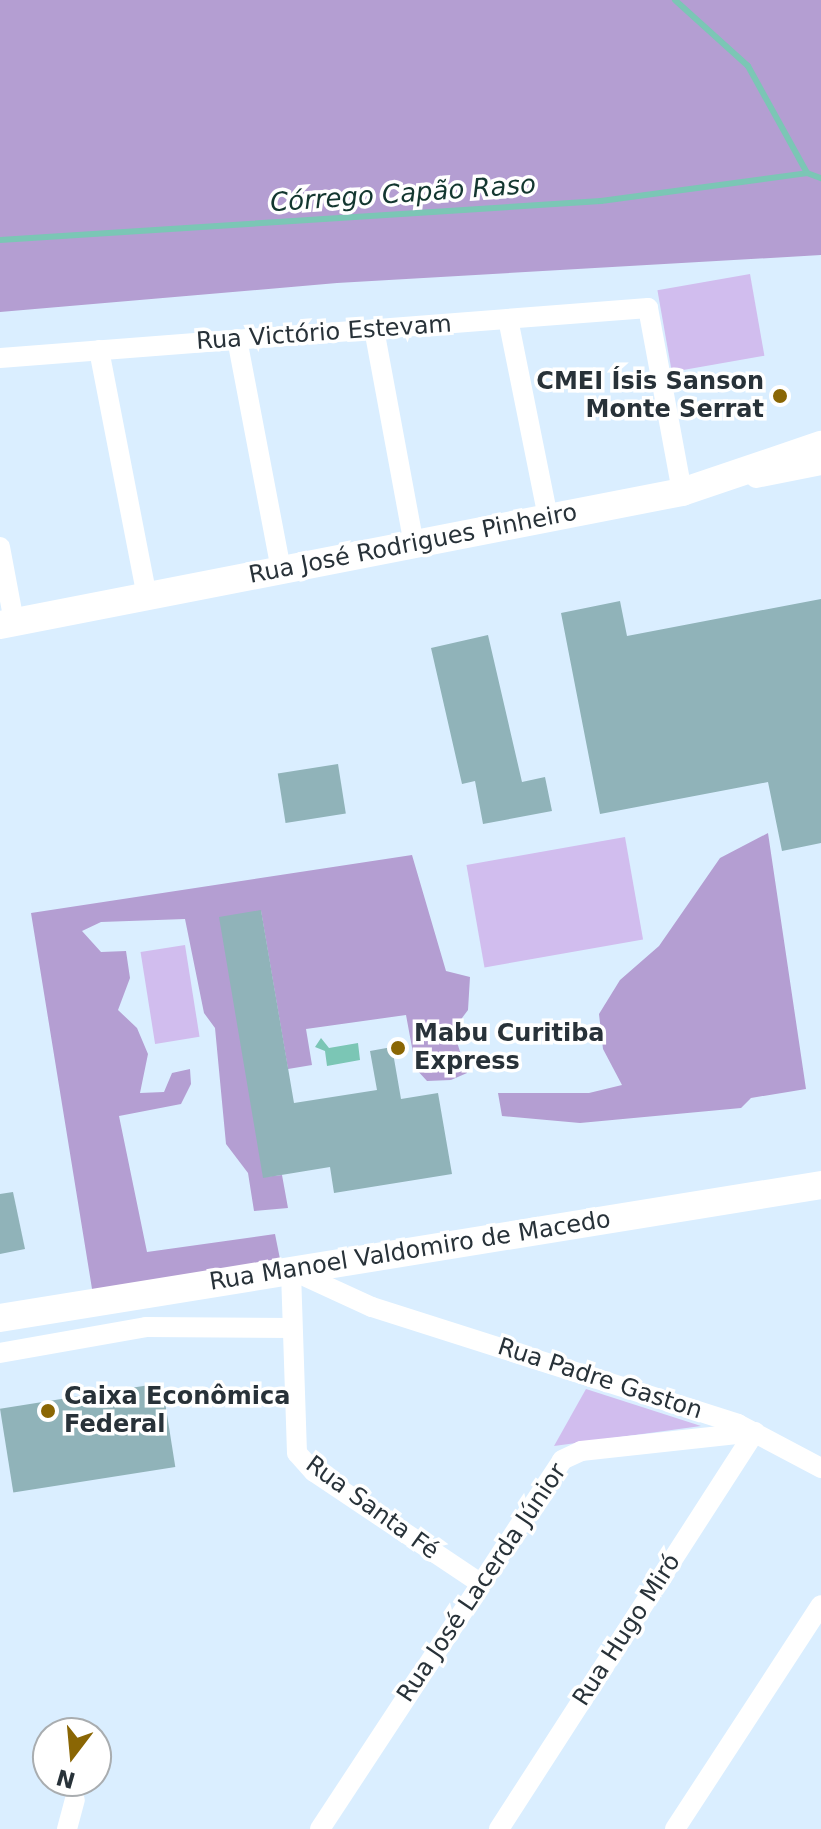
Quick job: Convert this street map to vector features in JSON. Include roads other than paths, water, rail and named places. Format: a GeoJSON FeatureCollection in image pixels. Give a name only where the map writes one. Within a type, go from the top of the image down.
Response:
{"type":"FeatureCollection","features":[{"type":"Feature","properties":{"kind":"main road","name":"Rua José Rodrigues Pinheiro"},"geometry":{"type":"LineString","coordinates":[[7,623],[682,492],[821,445]]}},
{"type":"Feature","properties":{"kind":"main road","name":"Rua Manoel Valdomiro de Macedo"},"geometry":{"type":"LineString","coordinates":[[0,1318],[821,1185]]}},
{"type":"Feature","properties":{"kind":"street","name":"Rua Victório Estevam"},"geometry":{"type":"LineString","coordinates":[[0,358],[648,308],[682,492]]}},
{"type":"Feature","properties":{"kind":"street"},"geometry":{"type":"LineString","coordinates":[[508,319],[548,518]]}},
{"type":"Feature","properties":{"kind":"street"},"geometry":{"type":"LineString","coordinates":[[374,329],[414,544]]}},
{"type":"Feature","properties":{"kind":"street"},"geometry":{"type":"LineString","coordinates":[[237,339],[281,570]]}},
{"type":"Feature","properties":{"kind":"street"},"geometry":{"type":"LineString","coordinates":[[99,350],[147,596]]}},
{"type":"Feature","properties":{"kind":"street"},"geometry":{"type":"LineString","coordinates":[[682,492],[821,465]]}},
{"type":"Feature","properties":{"kind":"street"},"geometry":{"type":"LineString","coordinates":[[0,547],[7,623]]}},
{"type":"Feature","properties":{"kind":"street"},"geometry":{"type":"LineString","coordinates":[[350,1261],[354,1290],[372,1307]]}},
{"type":"Feature","properties":{"kind":"street","name":"Rua Padre Gaston"},"geometry":{"type":"LineString","coordinates":[[291,1270],[372,1307],[755,1432],[821,1468]]}},
{"type":"Feature","properties":{"kind":"street","name":"Rua Santa Fé"},"geometry":{"type":"LineString","coordinates":[[291,1270],[295,1442],[305,1464],[480,1583]]}},
{"type":"Feature","properties":{"kind":"street"},"geometry":{"type":"LineString","coordinates":[[0,1353],[146,1327],[292,1328]]}},
{"type":"Feature","properties":{"kind":"street","name":"Rua José Lacerda Júnior"},"geometry":{"type":"LineString","coordinates":[[320,1829],[555,1467],[571,1454],[755,1432]]}},
{"type":"Feature","properties":{"kind":"street","name":"Rua Hugo Miró"},"geometry":{"type":"LineString","coordinates":[[499,1829],[755,1432]]}},
{"type":"Feature","properties":{"kind":"street"},"geometry":{"type":"LineString","coordinates":[[675,1829],[821,1605]]}},
{"type":"Feature","properties":{"kind":"street"},"geometry":{"type":"LineString","coordinates":[[67,1829],[75,1800]]}},
{"type":"Feature","properties":{"kind":"waterway"},"geometry":{"type":"LineString","coordinates":[[675,0],[748,66],[807,173]]}},
{"type":"Feature","properties":{"kind":"waterway","name":"Córrego Capão Raso"},"geometry":{"type":"LineString","coordinates":[[0,240],[601,201],[807,173],[821,178]]}},
{"type":"Feature","properties":{"kind":"place","name":"CMEI Ísis Sanson Monte Serrat"},"geometry":{"type":"Point","coordinates":[780,396]}},
{"type":"Feature","properties":{"kind":"place","name":"Mabu Curitiba Express"},"geometry":{"type":"Point","coordinates":[398,1048]}},
{"type":"Feature","properties":{"kind":"place","name":"Caixa Econômica Federal"},"geometry":{"type":"Point","coordinates":[48,1411]}}]}
